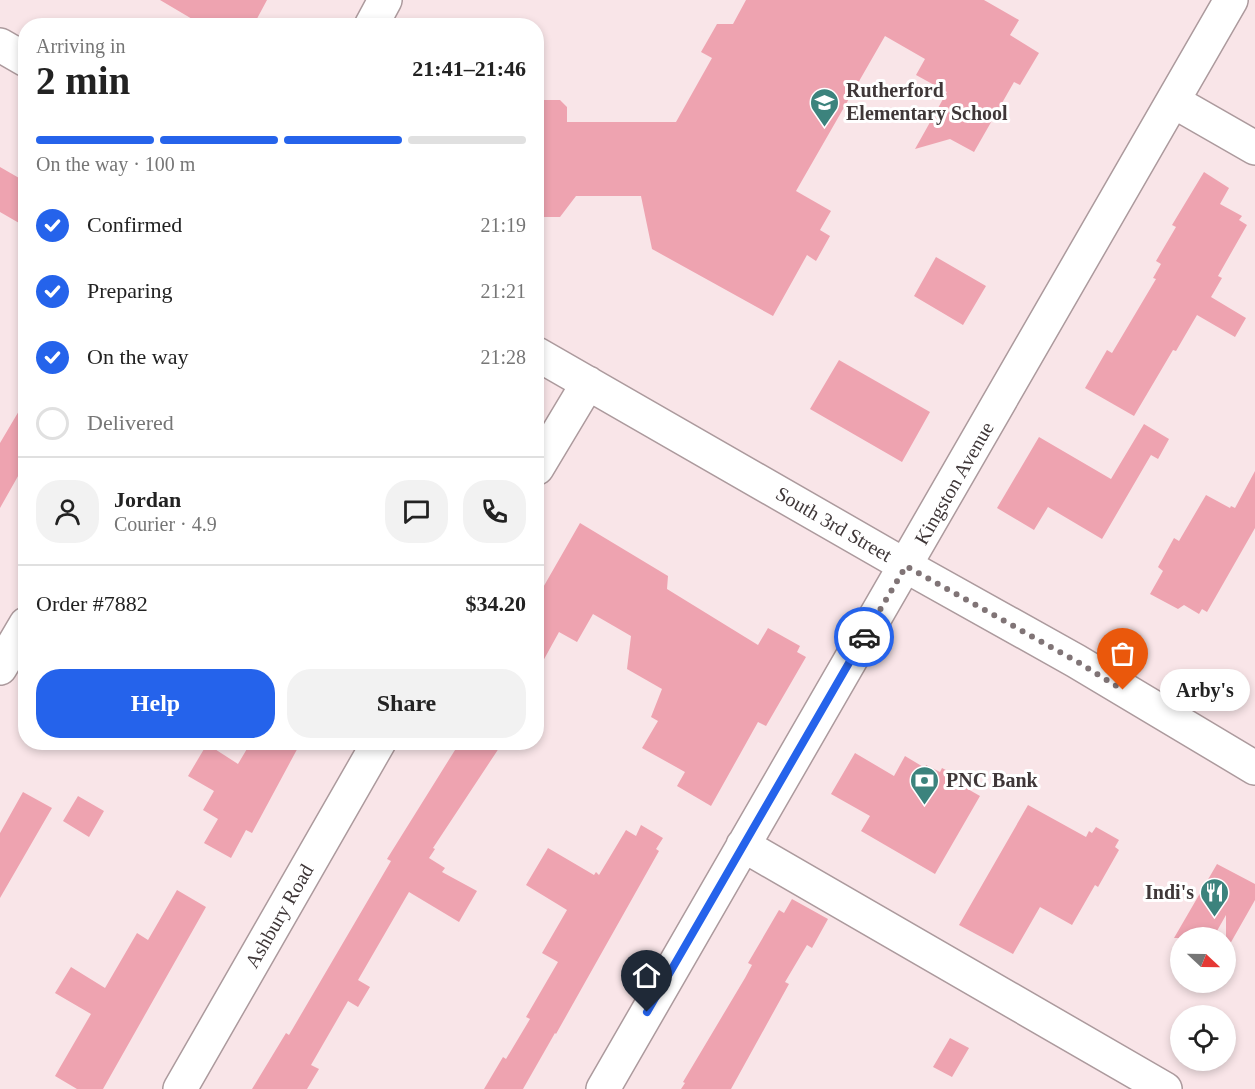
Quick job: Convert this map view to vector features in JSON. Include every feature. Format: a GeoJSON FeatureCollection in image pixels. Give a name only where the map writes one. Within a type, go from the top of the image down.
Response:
{"type":"FeatureCollection","features":[{"type":"Feature","properties":{"kind":"street"},"geometry":{"type":"LineString","coordinates":[[375,18],[385,0]]}},
{"type":"Feature","properties":{"kind":"street","name":"Kingston Avenue"},"geometry":{"type":"LineString","coordinates":[[603,1089],[1231,0]]}},
{"type":"Feature","properties":{"kind":"street"},"geometry":{"type":"LineString","coordinates":[[0,45],[18,55]]}},
{"type":"Feature","properties":{"kind":"street"},"geometry":{"type":"LineString","coordinates":[[1173,101],[1255,148]]}},
{"type":"Feature","properties":{"kind":"street","name":"South 3rd Street"},"geometry":{"type":"LineString","coordinates":[[544,358],[1076,661],[1255,768]]}},
{"type":"Feature","properties":{"kind":"street"},"geometry":{"type":"LineString","coordinates":[[544,456],[588,383]]}},
{"type":"Feature","properties":{"kind":"street"},"geometry":{"type":"LineString","coordinates":[[0,668],[18,638]]}},
{"type":"Feature","properties":{"kind":"street","name":"Ashbury Road"},"geometry":{"type":"LineString","coordinates":[[180,1089],[374,750]]}},
{"type":"Feature","properties":{"kind":"street"},"geometry":{"type":"LineString","coordinates":[[743,845],[1165,1089]]}},
{"type":"Feature","properties":{"kind":"building"},"geometry":{"type":"Polygon","coordinates":[[[160,0],[267,0],[257,18],[190,18],[160,0]]]}},
{"type":"Feature","properties":{"kind":"building","name":"Rutherford Elementary School"},"geometry":{"type":"Polygon","coordinates":[[[746,0],[984,0],[1019,20],[1010,35],[1039,53],[1020,85],[1014,82],[974,152],[950,139],[915,149],[947,92],[916,75],[925,59],[885,36],[796,191],[831,211],[820,230],[830,236],[816,261],[807,255],[773,316],[652,249],[641,196],[576,196],[560,217],[544,217],[544,100],[560,100],[567,107],[567,122],[676,122],[712,58],[701,52],[717,24],[733,24],[746,0]]]}},
{"type":"Feature","properties":{"kind":"building"},"geometry":{"type":"Polygon","coordinates":[[[0,167],[18,177],[18,222],[0,212],[0,167]]]}},
{"type":"Feature","properties":{"kind":"building"},"geometry":{"type":"Polygon","coordinates":[[[1204,172],[1229,188],[1220,204],[1242,216],[1239,220],[1247,225],[1218,276],[1222,278],[1211,297],[1246,318],[1235,337],[1197,315],[1176,351],[1173,350],[1134,416],[1085,388],[1107,350],[1112,353],[1156,279],[1153,278],[1161,264],[1156,261],[1176,227],[1172,225],[1204,172]]]}},
{"type":"Feature","properties":{"kind":"building"},"geometry":{"type":"Polygon","coordinates":[[[936,257],[986,286],[963,325],[914,296],[936,257]]]}},
{"type":"Feature","properties":{"kind":"building"},"geometry":{"type":"Polygon","coordinates":[[[839,360],[930,412],[902,462],[810,409],[839,360]]]}},
{"type":"Feature","properties":{"kind":"building"},"geometry":{"type":"Polygon","coordinates":[[[18,413],[18,476],[0,508],[0,443],[18,413]]]}},
{"type":"Feature","properties":{"kind":"building"},"geometry":{"type":"Polygon","coordinates":[[[1144,424],[1169,439],[1158,459],[1151,455],[1102,539],[1048,507],[1034,530],[997,508],[1039,437],[1111,479],[1144,424]]]}},
{"type":"Feature","properties":{"kind":"building"},"geometry":{"type":"Polygon","coordinates":[[[1255,471],[1255,528],[1207,612],[1202,609],[1199,614],[1184,605],[1178,609],[1150,594],[1163,571],[1158,567],[1174,538],[1179,541],[1206,495],[1230,508],[1231,506],[1235,508],[1255,471]]]}},
{"type":"Feature","properties":{"kind":"building"},"geometry":{"type":"Polygon","coordinates":[[[580,523],[668,576],[667,589],[758,645],[768,628],[800,646],[797,652],[806,657],[766,726],[758,722],[711,806],[677,786],[685,772],[642,748],[658,721],[651,717],[662,689],[627,669],[631,636],[593,614],[577,642],[559,632],[544,659],[544,586],[580,523]]]}},
{"type":"Feature","properties":{"kind":"building"},"geometry":{"type":"Polygon","coordinates":[[[203,750],[216,750],[238,764],[246,750],[297,750],[252,833],[246,830],[231,858],[204,843],[218,819],[203,810],[214,791],[188,776],[203,750]]]}},
{"type":"Feature","properties":{"kind":"building"},"geometry":{"type":"Polygon","coordinates":[[[455,750],[498,750],[433,848],[435,849],[429,858],[445,868],[442,872],[477,891],[459,922],[409,892],[358,980],[370,987],[358,1007],[348,1001],[311,1065],[319,1069],[307,1089],[252,1089],[286,1033],[289,1035],[391,861],[387,859],[455,750]]]}},
{"type":"Feature","properties":{"kind":"building","name":"PNC Bank"},"geometry":{"type":"Polygon","coordinates":[[[855,753],[894,776],[905,756],[925,768],[926,765],[940,772],[942,768],[969,782],[966,788],[980,796],[935,874],[861,831],[870,816],[831,794],[855,753]]]}},
{"type":"Feature","properties":{"kind":"building"},"geometry":{"type":"Polygon","coordinates":[[[23,792],[52,808],[0,898],[0,833],[23,792]]]}},
{"type":"Feature","properties":{"kind":"building"},"geometry":{"type":"Polygon","coordinates":[[[78,796],[104,811],[89,837],[63,821],[78,796]]]}},
{"type":"Feature","properties":{"kind":"building"},"geometry":{"type":"Polygon","coordinates":[[[1028,805],[1086,837],[1089,831],[1092,833],[1096,827],[1119,840],[1115,847],[1119,850],[1098,887],[1095,885],[1072,925],[1040,907],[1013,954],[959,925],[1028,805]]]}},
{"type":"Feature","properties":{"kind":"building"},"geometry":{"type":"Polygon","coordinates":[[[641,825],[663,838],[656,849],[659,851],[556,1034],[523,1089],[484,1089],[503,1057],[506,1059],[530,1019],[526,1017],[558,962],[542,953],[567,910],[526,885],[548,848],[594,875],[596,872],[599,875],[626,830],[636,836],[641,825]]]}},
{"type":"Feature","properties":{"kind":"building","name":"Indi's"},"geometry":{"type":"Polygon","coordinates":[[[1217,864],[1255,884],[1255,900],[1236,933],[1236,927],[1226,927],[1226,915],[1219,927],[1180,927],[1217,864]]]}},
{"type":"Feature","properties":{"kind":"building"},"geometry":{"type":"Polygon","coordinates":[[[177,890],[206,907],[103,1089],[77,1089],[55,1076],[91,1014],[55,993],[71,967],[105,988],[137,933],[148,940],[177,890]]]}},
{"type":"Feature","properties":{"kind":"building"},"geometry":{"type":"Polygon","coordinates":[[[792,899],[828,919],[812,948],[807,945],[785,982],[789,984],[731,1089],[681,1089],[752,965],[748,963],[779,910],[784,913],[792,899]]]}},
{"type":"Feature","properties":{"kind":"building"},"geometry":{"type":"Polygon","coordinates":[[[950,1038],[969,1048],[952,1077],[933,1067],[950,1038]]]}},
{"type":"Feature","properties":{"kind":"way so far"},"geometry":{"type":"LineString","coordinates":[[864,637],[906,566],[1076,661],[1123,690]]}},
{"type":"Feature","properties":{"kind":"place","name":"Rutherford Elementary School"},"geometry":{"type":"Point","coordinates":[825,128]}},
{"type":"Feature","properties":{"kind":"place","name":"Arby's"},"geometry":{"type":"Point","coordinates":[1123,690]}},
{"type":"Feature","properties":{"kind":"place","name":"PNC Bank"},"geometry":{"type":"Point","coordinates":[925,806]}},
{"type":"Feature","properties":{"kind":"place","name":"Indi's"},"geometry":{"type":"Point","coordinates":[1215,918]}},
{"type":"Feature","properties":{"kind":"route"},"geometry":{"type":"LineString","coordinates":[[647,1012],[864,637]]}}]}
